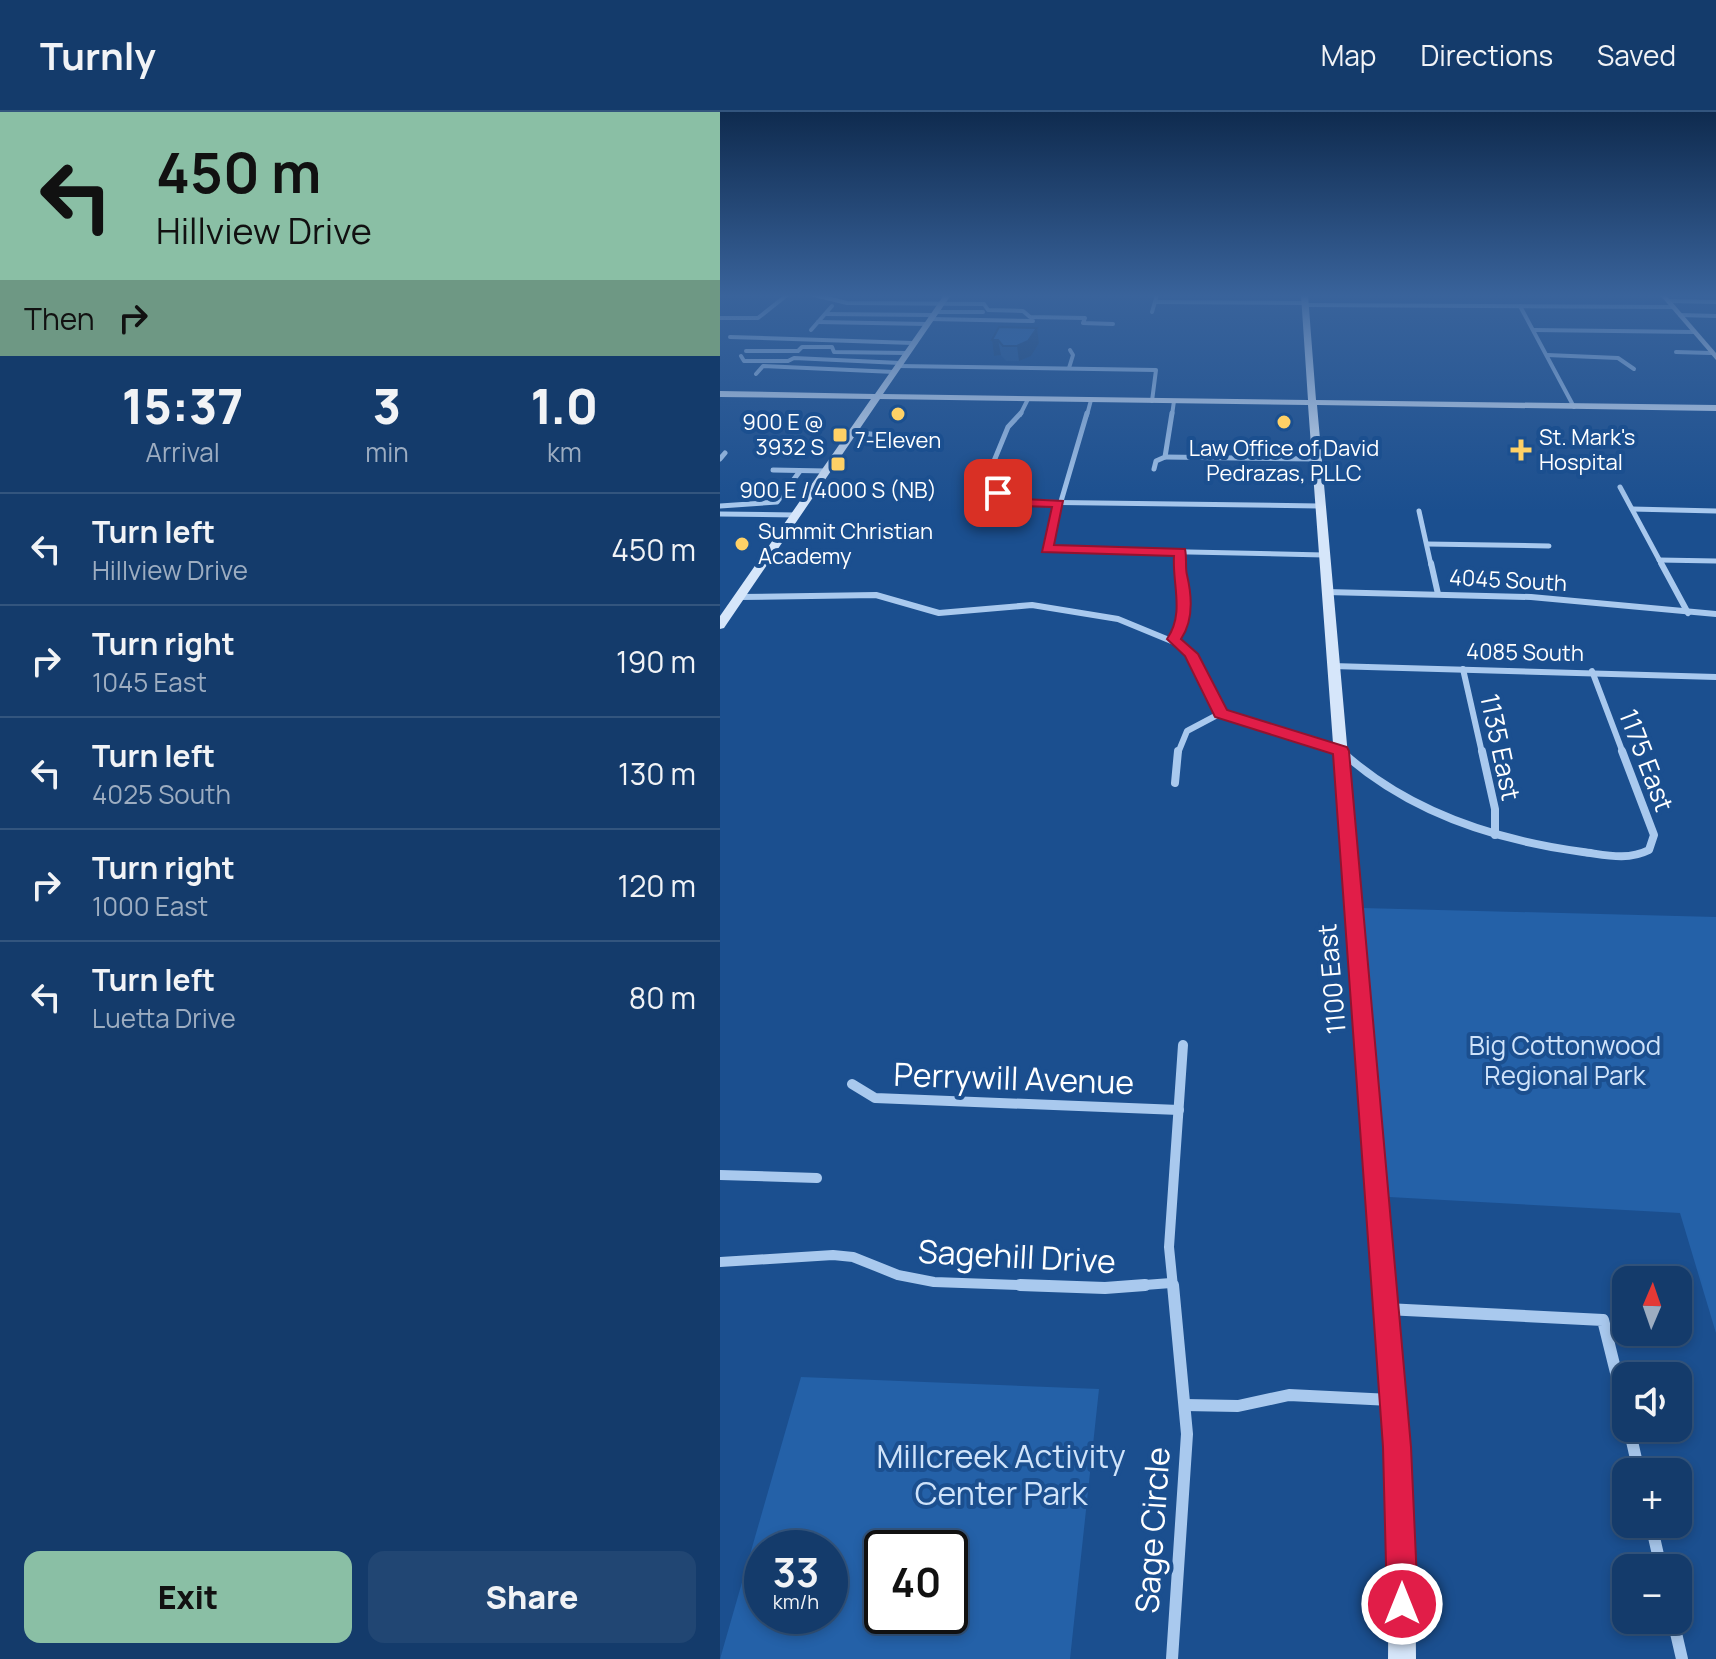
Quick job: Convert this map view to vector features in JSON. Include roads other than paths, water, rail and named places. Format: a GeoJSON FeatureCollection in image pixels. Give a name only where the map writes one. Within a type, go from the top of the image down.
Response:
{"type":"FeatureCollection","features":[{"type":"Feature","properties":{"kind":"main road"},"geometry":{"type":"LineString","coordinates":[[720,625],[725,609],[739,597],[897,367]]}},
{"type":"Feature","properties":{"kind":"main road","name":"1100 East"},"geometry":{"type":"LineString","coordinates":[[1311,367],[1319,506],[1393,1400],[1402,1548],[1402,1659]]}},
{"type":"Feature","properties":{"kind":"main road"},"geometry":{"type":"LineString","coordinates":[[720,394],[1716,408]]}},
{"type":"Feature","properties":{"kind":"street"},"geometry":{"type":"LineString","coordinates":[[756,374],[762,367]]}},
{"type":"Feature","properties":{"kind":"street"},"geometry":{"type":"LineString","coordinates":[[930,367],[1156,370],[1152,401]]}},
{"type":"Feature","properties":{"kind":"street"},"geometry":{"type":"LineString","coordinates":[[1553,367],[1574,407]]}},
{"type":"Feature","properties":{"kind":"street"},"geometry":{"type":"LineString","coordinates":[[1028,399],[1021,414],[1007,430],[988,473],[988,484],[1021,502],[1319,506]]}},
{"type":"Feature","properties":{"kind":"street"},"geometry":{"type":"LineString","coordinates":[[1091,400],[1047,549],[1324,555]]}},
{"type":"Feature","properties":{"kind":"street"},"geometry":{"type":"LineString","coordinates":[[1165,457],[1174,401]]}},
{"type":"Feature","properties":{"kind":"street"},"geometry":{"type":"LineString","coordinates":[[853,432],[921,440]]}},
{"type":"Feature","properties":{"kind":"street"},"geometry":{"type":"LineString","coordinates":[[1154,469],[1156,461],[1165,457],[1316,459]]}},
{"type":"Feature","properties":{"kind":"street"},"geometry":{"type":"LineString","coordinates":[[773,470],[826,471]]}},
{"type":"Feature","properties":{"kind":"street"},"geometry":{"type":"LineString","coordinates":[[720,506],[777,502],[800,471]]}},
{"type":"Feature","properties":{"kind":"street"},"geometry":{"type":"LineString","coordinates":[[1620,487],[1688,613]]}},
{"type":"Feature","properties":{"kind":"street"},"geometry":{"type":"LineString","coordinates":[[1632,509],[1716,511]]}},
{"type":"Feature","properties":{"kind":"street"},"geometry":{"type":"LineString","coordinates":[[1419,511],[1438,594]]}},
{"type":"Feature","properties":{"kind":"street"},"geometry":{"type":"LineString","coordinates":[[720,514],[796,515]]}},
{"type":"Feature","properties":{"kind":"street"},"geometry":{"type":"LineString","coordinates":[[1427,544],[1549,546]]}},
{"type":"Feature","properties":{"kind":"street"},"geometry":{"type":"LineString","coordinates":[[1174,639],[1181,629],[1185,589],[1180,573],[1181,552]]}},
{"type":"Feature","properties":{"kind":"street"},"geometry":{"type":"LineString","coordinates":[[1659,560],[1716,561]]}},
{"type":"Feature","properties":{"kind":"street","name":"4045 South"},"geometry":{"type":"LineString","coordinates":[[1326,592],[1554,599],[1716,614]]}},
{"type":"Feature","properties":{"kind":"street"},"geometry":{"type":"LineString","coordinates":[[739,597],[882,596],[946,613],[1019,605],[1044,606],[1118,619],[1174,639],[1191,654],[1221,713]]}},
{"type":"Feature","properties":{"kind":"street","name":"4085 South"},"geometry":{"type":"LineString","coordinates":[[1332,666],[1592,671],[1716,677]]}},
{"type":"Feature","properties":{"kind":"street","name":"1135 East"},"geometry":{"type":"LineString","coordinates":[[1463,669],[1495,809],[1495,835]]}},
{"type":"Feature","properties":{"kind":"street","name":"1175 East"},"geometry":{"type":"LineString","coordinates":[[1495,835],[1554,850],[1622,857],[1638,856],[1649,850],[1654,835],[1592,671]]}},
{"type":"Feature","properties":{"kind":"street"},"geometry":{"type":"LineString","coordinates":[[1175,783],[1180,735],[1191,725],[1221,713],[1341,751],[1355,766],[1420,804],[1495,835]]}},
{"type":"Feature","properties":{"kind":"street","name":"Sage Circle"},"geometry":{"type":"LineString","coordinates":[[1172,1659],[1187,1434],[1169,1247],[1183,1045]]}},
{"type":"Feature","properties":{"kind":"street","name":"Perrywill Avenue"},"geometry":{"type":"LineString","coordinates":[[852,1084],[875,1098],[1179,1110]]}},
{"type":"Feature","properties":{"kind":"street"},"geometry":{"type":"LineString","coordinates":[[720,1175],[817,1178]]}},
{"type":"Feature","properties":{"kind":"street","name":"Sagehill Drive"},"geometry":{"type":"LineString","coordinates":[[720,1262],[833,1255],[853,1257],[898,1275],[934,1282],[1105,1288],[1171,1283]]}},
{"type":"Feature","properties":{"kind":"street"},"geometry":{"type":"LineString","coordinates":[[1386,1309],[1603,1320],[1613,1362]]}},
{"type":"Feature","properties":{"kind":"street"},"geometry":{"type":"LineString","coordinates":[[1185,1405],[1238,1406],[1289,1395],[1393,1400]]}},
{"type":"Feature","properties":{"kind":"street"},"geometry":{"type":"LineString","coordinates":[[1676,1634],[1682,1659]]}},
{"type":"Feature","properties":{"kind":"place","name":"7-Eleven"},"geometry":{"type":"Point","coordinates":[898,414]}},
{"type":"Feature","properties":{"kind":"place","name":"Law Office of David Pedrazas, PLLC"},"geometry":{"type":"Point","coordinates":[1284,422]}},
{"type":"Feature","properties":{"kind":"place","name":"900 E @ 3932 S"},"geometry":{"type":"Point","coordinates":[840,435]}},
{"type":"Feature","properties":{"kind":"place","name":"St. Mark's Hospital"},"geometry":{"type":"Point","coordinates":[1521,450]}},
{"type":"Feature","properties":{"kind":"place","name":"900 E / 4000 S (NB)"},"geometry":{"type":"Point","coordinates":[838,464]}},
{"type":"Feature","properties":{"kind":"place","name":"Summit Christian Academy"},"geometry":{"type":"Point","coordinates":[742,544]}},
{"type":"Feature","properties":{"kind":"park label","name":"Big Cottonwood Regional Park"},"geometry":{"type":"Point","coordinates":[1565,1060]}},
{"type":"Feature","properties":{"kind":"park label","name":"Millcreek Activity Center Park"},"geometry":{"type":"Point","coordinates":[1001,1474]}}]}
